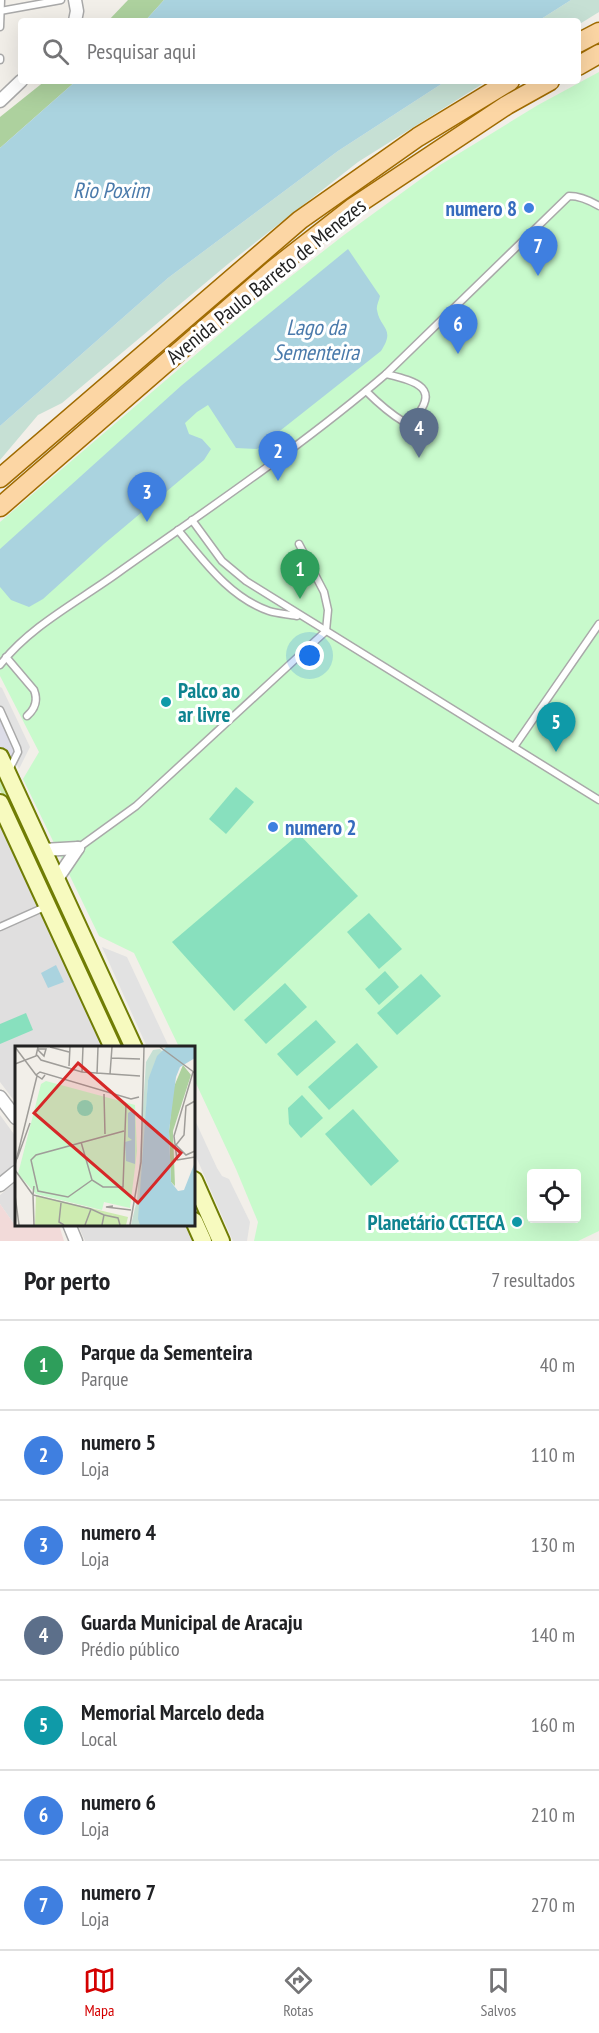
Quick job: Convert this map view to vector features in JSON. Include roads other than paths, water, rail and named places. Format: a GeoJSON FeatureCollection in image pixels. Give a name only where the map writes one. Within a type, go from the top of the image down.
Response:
{"type":"FeatureCollection","features":[{"type":"Feature","properties":{"kind":"main road"},"geometry":{"type":"LineString","coordinates":[[581,41],[599,32]]}},
{"type":"Feature","properties":{"kind":"main road"},"geometry":{"type":"LineString","coordinates":[[581,64],[599,54]]}},
{"type":"Feature","properties":{"kind":"main road","name":"Avenida Paulo Barreto de Menezes"},"geometry":{"type":"LineString","coordinates":[[0,478],[300,220],[418,137],[505,84]]}},
{"type":"Feature","properties":{"kind":"main road","name":"Avenida Paulo Barreto de Menezes"},"geometry":{"type":"LineString","coordinates":[[0,507],[265,276],[352,208],[507,105],[545,84]]}},
{"type":"Feature","properties":{"kind":"main road"},"geometry":{"type":"LineString","coordinates":[[0,757],[134,1046]]}},
{"type":"Feature","properties":{"kind":"main road"},"geometry":{"type":"LineString","coordinates":[[0,803],[113,1046]]}},
{"type":"Feature","properties":{"kind":"main road"},"geometry":{"type":"LineString","coordinates":[[195,1182],[221,1241]]}},
{"type":"Feature","properties":{"kind":"main road"},"geometry":{"type":"LineString","coordinates":[[195,1223],[203,1241]]}},
{"type":"Feature","properties":{"kind":"street"},"geometry":{"type":"LineString","coordinates":[[75,0],[75,18]]}},
{"type":"Feature","properties":{"kind":"street"},"geometry":{"type":"LineString","coordinates":[[0,101],[18,84]]}},
{"type":"Feature","properties":{"kind":"street"},"geometry":{"type":"LineString","coordinates":[[43,850],[78,848]]}},
{"type":"Feature","properties":{"kind":"street"},"geometry":{"type":"LineString","coordinates":[[57,879],[78,848]]}},
{"type":"Feature","properties":{"kind":"street"},"geometry":{"type":"LineString","coordinates":[[0,1097],[15,1117]]}},
{"type":"Feature","properties":{"kind":"street"},"geometry":{"type":"LineString","coordinates":[[0,1185],[15,1173]]}},
{"type":"Feature","properties":{"kind":"street"},"geometry":{"type":"LineString","coordinates":[[70,1226],[76,1241]]}},
{"type":"Feature","properties":{"kind":"lane"},"geometry":{"type":"LineString","coordinates":[[0,27],[1,0]]}},
{"type":"Feature","properties":{"kind":"lane"},"geometry":{"type":"LineString","coordinates":[[0,11],[62,0]]}},
{"type":"Feature","properties":{"kind":"lane"},"geometry":{"type":"LineString","coordinates":[[0,665],[41,626],[192,520],[366,391],[569,196],[589,200],[599,206]]}},
{"type":"Feature","properties":{"kind":"lane"},"geometry":{"type":"LineString","coordinates":[[366,391],[398,419],[404,422],[413,420],[425,401],[421,385],[408,379],[386,374]]}},
{"type":"Feature","properties":{"kind":"lane"},"geometry":{"type":"LineString","coordinates":[[192,520],[232,571],[599,801]]}},
{"type":"Feature","properties":{"kind":"lane"},"geometry":{"type":"LineString","coordinates":[[178,530],[219,579],[235,593],[267,610],[302,616]]}},
{"type":"Feature","properties":{"kind":"lane"},"geometry":{"type":"LineString","coordinates":[[78,848],[136,806],[326,631],[328,610],[324,592],[299,543]]}},
{"type":"Feature","properties":{"kind":"lane"},"geometry":{"type":"LineString","coordinates":[[514,747],[599,624]]}},
{"type":"Feature","properties":{"kind":"lane"},"geometry":{"type":"LineString","coordinates":[[6,657],[36,694],[34,708],[27,716]]}},
{"type":"Feature","properties":{"kind":"lane"},"geometry":{"type":"LineString","coordinates":[[0,710],[18,752],[8,774]]}},
{"type":"Feature","properties":{"kind":"lane"},"geometry":{"type":"LineString","coordinates":[[0,927],[47,905]]}},
{"type":"Feature","properties":{"kind":"water"},"geometry":{"type":"Polygon","coordinates":[[[164,0],[571,0],[543,18],[148,18],[164,0]]]}},
{"type":"Feature","properties":{"kind":"water","name":"Rio Poxim"},"geometry":{"type":"Polygon","coordinates":[[[73,84],[441,84],[338,151],[168,278],[0,426],[0,148],[73,84]]]}},
{"type":"Feature","properties":{"kind":"water","name":"Lago da Sementeira"},"geometry":{"type":"Polygon","coordinates":[[[348,249],[380,296],[377,310],[387,333],[381,351],[257,449],[236,448],[208,405],[197,412],[185,423],[189,434],[202,439],[211,449],[204,460],[43,599],[29,607],[11,600],[0,587],[0,549],[182,385],[348,249]]]}},
{"type":"Feature","properties":{"kind":"water"},"geometry":{"type":"Polygon","coordinates":[[[56,965],[64,982],[48,988],[41,973],[56,965]]]}},
{"type":"Feature","properties":{"kind":"place","name":"numero 8"},"geometry":{"type":"Point","coordinates":[529,208]}},
{"type":"Feature","properties":{"kind":"place","name":"numero 7"},"geometry":{"type":"Point","coordinates":[538,276]}},
{"type":"Feature","properties":{"kind":"place","name":"numero 6"},"geometry":{"type":"Point","coordinates":[458,354]}},
{"type":"Feature","properties":{"kind":"place","name":"Guarda Municipal de Aracaju"},"geometry":{"type":"Point","coordinates":[419,458]}},
{"type":"Feature","properties":{"kind":"place","name":"numero 5"},"geometry":{"type":"Point","coordinates":[278,481]}},
{"type":"Feature","properties":{"kind":"place","name":"numero 4"},"geometry":{"type":"Point","coordinates":[147,522]}},
{"type":"Feature","properties":{"kind":"place","name":"Parque da Sementeira"},"geometry":{"type":"Point","coordinates":[300,599]}},
{"type":"Feature","properties":{"kind":"place","name":"Palco ao ar livre"},"geometry":{"type":"Point","coordinates":[166,702]}},
{"type":"Feature","properties":{"kind":"place","name":"Memorial Marcelo deda"},"geometry":{"type":"Point","coordinates":[556,752]}},
{"type":"Feature","properties":{"kind":"place","name":"numero 2"},"geometry":{"type":"Point","coordinates":[273,827]}},
{"type":"Feature","properties":{"kind":"place","name":"Planetário CCTECA"},"geometry":{"type":"Point","coordinates":[517,1222]}}]}
